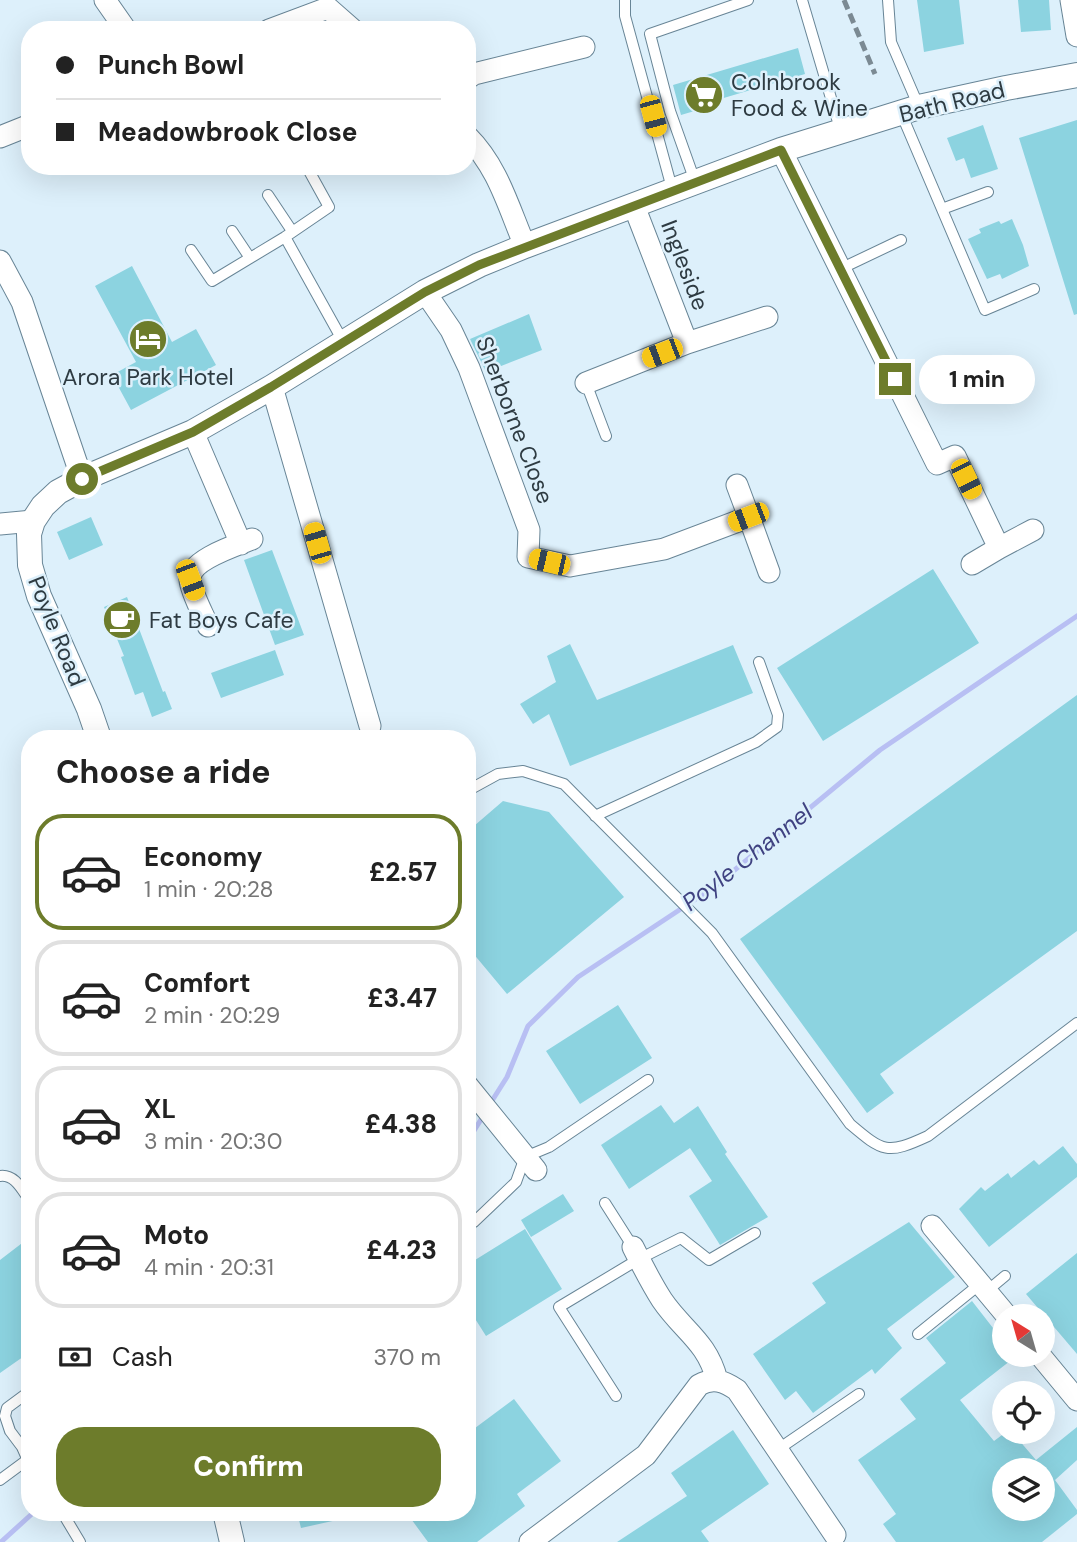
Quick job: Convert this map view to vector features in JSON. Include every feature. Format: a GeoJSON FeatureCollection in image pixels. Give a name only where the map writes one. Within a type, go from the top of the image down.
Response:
{"type":"FeatureCollection","features":[{"type":"Feature","properties":{"kind":"street"},"geometry":{"type":"LineString","coordinates":[[105,0],[120,21]]}},
{"type":"Feature","properties":{"kind":"street"},"geometry":{"type":"LineString","coordinates":[[1071,0],[1077,36]]}},
{"type":"Feature","properties":{"kind":"street"},"geometry":{"type":"LineString","coordinates":[[289,21],[327,4],[344,21]]}},
{"type":"Feature","properties":{"kind":"street"},"geometry":{"type":"LineString","coordinates":[[476,74],[584,47]]}},
{"type":"Feature","properties":{"kind":"street","name":"Bath Road"},"geometry":{"type":"LineString","coordinates":[[33,521],[43,506],[58,492],[82,479],[193,432],[425,292],[479,265],[781,150],[910,110],[1077,75]]}},
{"type":"Feature","properties":{"kind":"street"},"geometry":{"type":"LineString","coordinates":[[0,137],[21,129]]}},
{"type":"Feature","properties":{"kind":"street"},"geometry":{"type":"LineString","coordinates":[[476,145],[484,153],[495,174],[525,246]]}},
{"type":"Feature","properties":{"kind":"street"},"geometry":{"type":"LineString","coordinates":[[781,150],[840,269],[925,458],[937,464],[955,456],[999,548]]}},
{"type":"Feature","properties":{"kind":"street","name":"Ingleside"},"geometry":{"type":"LineString","coordinates":[[634,205],[687,343]]}},
{"type":"Feature","properties":{"kind":"street"},"geometry":{"type":"LineString","coordinates":[[0,261],[22,302],[82,479]]}},
{"type":"Feature","properties":{"kind":"street","name":"Sherborne Close"},"geometry":{"type":"LineString","coordinates":[[425,292],[451,330],[469,368],[529,530],[528,557],[570,566],[664,549],[748,517]]}},
{"type":"Feature","properties":{"kind":"street","name":"Ingleside"},"geometry":{"type":"LineString","coordinates":[[586,383],[687,343],[767,317]]}},
{"type":"Feature","properties":{"kind":"street"},"geometry":{"type":"LineString","coordinates":[[271,387],[370,726]]}},
{"type":"Feature","properties":{"kind":"street"},"geometry":{"type":"LineString","coordinates":[[193,432],[246,541],[200,562],[192,571],[190,580],[208,626]]}},
{"type":"Feature","properties":{"kind":"street"},"geometry":{"type":"LineString","coordinates":[[737,485],[769,572]]}},
{"type":"Feature","properties":{"kind":"street"},"geometry":{"type":"LineString","coordinates":[[0,524],[33,521]]}},
{"type":"Feature","properties":{"kind":"street","name":"Poyle Road"},"geometry":{"type":"LineString","coordinates":[[33,521],[29,534],[30,565],[39,596],[96,730]]}},
{"type":"Feature","properties":{"kind":"street"},"geometry":{"type":"LineString","coordinates":[[972,564],[1033,530]]}},
{"type":"Feature","properties":{"kind":"street"},"geometry":{"type":"LineString","coordinates":[[476,1096],[524,1156]]}},
{"type":"Feature","properties":{"kind":"street"},"geometry":{"type":"LineString","coordinates":[[932,1226],[997,1304]]}},
{"type":"Feature","properties":{"kind":"street"},"geometry":{"type":"LineString","coordinates":[[636,1253],[663,1301],[696,1338],[714,1366],[717,1380]]}},
{"type":"Feature","properties":{"kind":"street"},"geometry":{"type":"LineString","coordinates":[[1050,1367],[1077,1400]]}},
{"type":"Feature","properties":{"kind":"street"},"geometry":{"type":"LineString","coordinates":[[530,1542],[646,1455],[699,1385],[717,1380],[726,1382],[737,1390],[778,1450],[830,1538]]}},
{"type":"Feature","properties":{"kind":"street"},"geometry":{"type":"LineString","coordinates":[[227,1521],[232,1542]]}},
{"type":"Feature","properties":{"kind":"lane"},"geometry":{"type":"LineString","coordinates":[[625,0],[625,16],[684,188]]}},
{"type":"Feature","properties":{"kind":"lane"},"geometry":{"type":"LineString","coordinates":[[684,188],[670,111],[650,34],[748,0]]}},
{"type":"Feature","properties":{"kind":"lane"},"geometry":{"type":"LineString","coordinates":[[802,0],[841,132]]}},
{"type":"Feature","properties":{"kind":"lane"},"geometry":{"type":"LineString","coordinates":[[888,0],[891,42],[910,110],[942,209],[985,310],[1034,289]]}},
{"type":"Feature","properties":{"kind":"lane"},"geometry":{"type":"LineString","coordinates":[[191,250],[212,281],[250,258],[329,207],[310,175]]}},
{"type":"Feature","properties":{"kind":"lane"},"geometry":{"type":"LineString","coordinates":[[942,209],[988,192]]}},
{"type":"Feature","properties":{"kind":"lane"},"geometry":{"type":"LineString","coordinates":[[268,195],[344,343]]}},
{"type":"Feature","properties":{"kind":"lane"},"geometry":{"type":"LineString","coordinates":[[233,231],[250,258]]}},
{"type":"Feature","properties":{"kind":"lane"},"geometry":{"type":"LineString","coordinates":[[840,269],[901,240]]}},
{"type":"Feature","properties":{"kind":"lane"},"geometry":{"type":"LineString","coordinates":[[586,383],[606,436]]}},
{"type":"Feature","properties":{"kind":"lane"},"geometry":{"type":"LineString","coordinates":[[595,816],[756,742],[777,727],[778,715],[759,662]]}},
{"type":"Feature","properties":{"kind":"lane"},"geometry":{"type":"LineString","coordinates":[[476,786],[498,774],[523,771],[564,784],[712,933],[850,1124],[875,1145],[900,1149],[928,1136],[1077,1023]]}},
{"type":"Feature","properties":{"kind":"lane"},"geometry":{"type":"LineString","coordinates":[[476,1219],[516,1182],[524,1156],[549,1147],[648,1080]]}},
{"type":"Feature","properties":{"kind":"lane"},"geometry":{"type":"LineString","coordinates":[[0,1176],[5,1175],[15,1180],[21,1188]]}},
{"type":"Feature","properties":{"kind":"lane"},"geometry":{"type":"LineString","coordinates":[[605,1203],[636,1253]]}},
{"type":"Feature","properties":{"kind":"lane"},"geometry":{"type":"LineString","coordinates":[[616,1396],[559,1307],[636,1253],[681,1238],[709,1260],[755,1233]]}},
{"type":"Feature","properties":{"kind":"lane"},"geometry":{"type":"LineString","coordinates":[[918,1334],[983,1287],[1005,1276]]}},
{"type":"Feature","properties":{"kind":"lane"},"geometry":{"type":"LineString","coordinates":[[778,1450],[859,1394]]}},
{"type":"Feature","properties":{"kind":"lane"},"geometry":{"type":"LineString","coordinates":[[21,1398],[7,1408],[5,1416],[10,1431],[21,1446]]}},
{"type":"Feature","properties":{"kind":"lane"},"geometry":{"type":"LineString","coordinates":[[0,1480],[21,1467]]}},
{"type":"Feature","properties":{"kind":"lane"},"geometry":{"type":"LineString","coordinates":[[68,1521],[80,1542]]}},
{"type":"Feature","properties":{"kind":"building"},"geometry":{"type":"Polygon","coordinates":[[[917,0],[959,0],[964,44],[924,52],[917,0]]]}},
{"type":"Feature","properties":{"kind":"building"},"geometry":{"type":"Polygon","coordinates":[[[1018,0],[1049,0],[1051,30],[1021,32],[1018,0]]]}},
{"type":"Feature","properties":{"kind":"building"},"geometry":{"type":"Polygon","coordinates":[[[798,48],[805,74],[717,100],[718,104],[681,115],[673,85],[798,48]]]}},
{"type":"Feature","properties":{"kind":"building"},"geometry":{"type":"Polygon","coordinates":[[[1077,120],[1077,314],[1074,315],[1019,138],[1077,120]]]}},
{"type":"Feature","properties":{"kind":"building"},"geometry":{"type":"Polygon","coordinates":[[[983,125],[998,169],[971,178],[964,158],[956,161],[947,138],[983,125]]]}},
{"type":"Feature","properties":{"kind":"building"},"geometry":{"type":"Polygon","coordinates":[[[1012,219],[1029,266],[1002,279],[1000,274],[987,279],[968,239],[981,233],[979,229],[1012,219]]]}},
{"type":"Feature","properties":{"kind":"building","name":"Arora Park Hotel"},"geometry":{"type":"Polygon","coordinates":[[[132,266],[172,342],[196,329],[216,365],[131,410],[112,375],[136,362],[95,286],[132,266]]]}},
{"type":"Feature","properties":{"kind":"building"},"geometry":{"type":"Polygon","coordinates":[[[529,314],[542,350],[486,372],[470,339],[529,314]]]}},
{"type":"Feature","properties":{"kind":"building"},"geometry":{"type":"Polygon","coordinates":[[[91,517],[103,545],[69,560],[57,532],[91,517]]]}},
{"type":"Feature","properties":{"kind":"building"},"geometry":{"type":"Polygon","coordinates":[[[272,550],[304,635],[275,645],[244,560],[272,550]]]}},
{"type":"Feature","properties":{"kind":"building"},"geometry":{"type":"Polygon","coordinates":[[[933,569],[979,643],[823,741],[777,668],[933,569]]]}},
{"type":"Feature","properties":{"kind":"building"},"geometry":{"type":"Polygon","coordinates":[[[127,597],[172,709],[152,717],[143,692],[135,695],[121,657],[124,656],[104,607],[127,597]]]}},
{"type":"Feature","properties":{"kind":"building"},"geometry":{"type":"Polygon","coordinates":[[[570,644],[597,700],[733,645],[753,693],[570,766],[549,714],[533,724],[520,704],[556,682],[547,656],[570,644]]]}},
{"type":"Feature","properties":{"kind":"building"},"geometry":{"type":"Polygon","coordinates":[[[275,650],[284,675],[221,698],[211,673],[275,650]]]}},
{"type":"Feature","properties":{"kind":"building"},"geometry":{"type":"Polygon","coordinates":[[[1077,695],[1077,931],[880,1074],[894,1093],[867,1113],[740,939],[1077,695]]]}},
{"type":"Feature","properties":{"kind":"building"},"geometry":{"type":"Polygon","coordinates":[[[503,801],[549,812],[624,897],[507,994],[476,957],[476,824],[503,801]]]}},
{"type":"Feature","properties":{"kind":"building"},"geometry":{"type":"Polygon","coordinates":[[[618,1005],[652,1058],[580,1104],[546,1051],[618,1005]]]}},
{"type":"Feature","properties":{"kind":"building"},"geometry":{"type":"Polygon","coordinates":[[[661,1105],[674,1123],[698,1106],[727,1152],[725,1154],[768,1217],[720,1245],[689,1196],[712,1181],[690,1148],[629,1189],[601,1145],[661,1105]]]}},
{"type":"Feature","properties":{"kind":"building"},"geometry":{"type":"Polygon","coordinates":[[[1063,1146],[1077,1164],[1077,1177],[989,1247],[959,1209],[981,1187],[985,1191],[1008,1173],[1011,1178],[1034,1160],[1039,1165],[1063,1146]]]}},
{"type":"Feature","properties":{"kind":"building"},"geometry":{"type":"Polygon","coordinates":[[[563,1194],[574,1211],[531,1237],[521,1220],[563,1194]]]}},
{"type":"Feature","properties":{"kind":"building"},"geometry":{"type":"Polygon","coordinates":[[[909,1222],[955,1277],[887,1329],[902,1348],[875,1374],[872,1369],[813,1413],[796,1391],[785,1400],[753,1354],[826,1303],[812,1283],[909,1222]]]}},
{"type":"Feature","properties":{"kind":"building"},"geometry":{"type":"Polygon","coordinates":[[[525,1229],[562,1289],[486,1336],[476,1320],[476,1259],[525,1229]]]}},
{"type":"Feature","properties":{"kind":"building"},"geometry":{"type":"Polygon","coordinates":[[[21,1244],[21,1358],[0,1373],[0,1260],[21,1244]]]}},
{"type":"Feature","properties":{"kind":"building"},"geometry":{"type":"Polygon","coordinates":[[[1077,1253],[1077,1354],[1055,1328],[1055,1304],[1034,1304],[1026,1294],[1077,1253]]]}},
{"type":"Feature","properties":{"kind":"building"},"geometry":{"type":"Polygon","coordinates":[[[972,1301],[992,1327],[992,1367],[1002,1367],[960,1400],[992,1439],[992,1444],[1022,1444],[1034,1458],[992,1458],[992,1521],[1055,1521],[1055,1480],[1077,1510],[1077,1514],[1042,1542],[896,1542],[883,1524],[896,1514],[858,1460],[916,1419],[900,1399],[946,1363],[926,1338],[972,1301]]]}},
{"type":"Feature","properties":{"kind":"building"},"geometry":{"type":"Polygon","coordinates":[[[514,1399],[561,1461],[517,1494],[525,1506],[477,1542],[428,1542],[413,1521],[476,1521],[476,1427],[514,1399]]]}},
{"type":"Feature","properties":{"kind":"building"},"geometry":{"type":"Polygon","coordinates":[[[1077,1427],[1077,1460],[1055,1480],[1055,1458],[1038,1458],[1077,1427]]]}},
{"type":"Feature","properties":{"kind":"building"},"geometry":{"type":"Polygon","coordinates":[[[733,1430],[769,1484],[701,1531],[709,1542],[617,1542],[687,1496],[671,1473],[733,1430]]]}},
{"type":"Feature","properties":{"kind":"building"},"geometry":{"type":"Polygon","coordinates":[[[299,1521],[332,1521],[301,1528],[299,1521]]]}},
{"type":"Feature","properties":{"kind":"waterway","name":"Poyle Channel"},"geometry":{"type":"LineString","coordinates":[[490,1104],[507,1077],[528,1026],[578,977],[714,887],[880,750],[1077,616]]}},
{"type":"Feature","properties":{"kind":"waterway","name":"Poyle Channel"},"geometry":{"type":"LineString","coordinates":[[476,1128],[485,1113]]}},
{"type":"Feature","properties":{"kind":"waterway","name":"Poyle Channel"},"geometry":{"type":"LineString","coordinates":[[1,1542],[24,1521]]}},
{"type":"Feature","properties":{"kind":"railway"},"geometry":{"type":"LineString","coordinates":[[844,0],[875,74]]}},
{"type":"Feature","properties":{"kind":"place","name":"Colnbrook Food & Wine"},"geometry":{"type":"Point","coordinates":[704,95]}},
{"type":"Feature","properties":{"kind":"place","name":"Arora Park Hotel"},"geometry":{"type":"Point","coordinates":[148,339]}},
{"type":"Feature","properties":{"kind":"place","name":"Fat Boys Cafe"},"geometry":{"type":"Point","coordinates":[122,620]}},
{"type":"Feature","properties":{"kind":"route"},"geometry":{"type":"LineString","coordinates":[[82,479],[193,432],[425,292],[479,265],[781,150],[895,379]]}}]}
